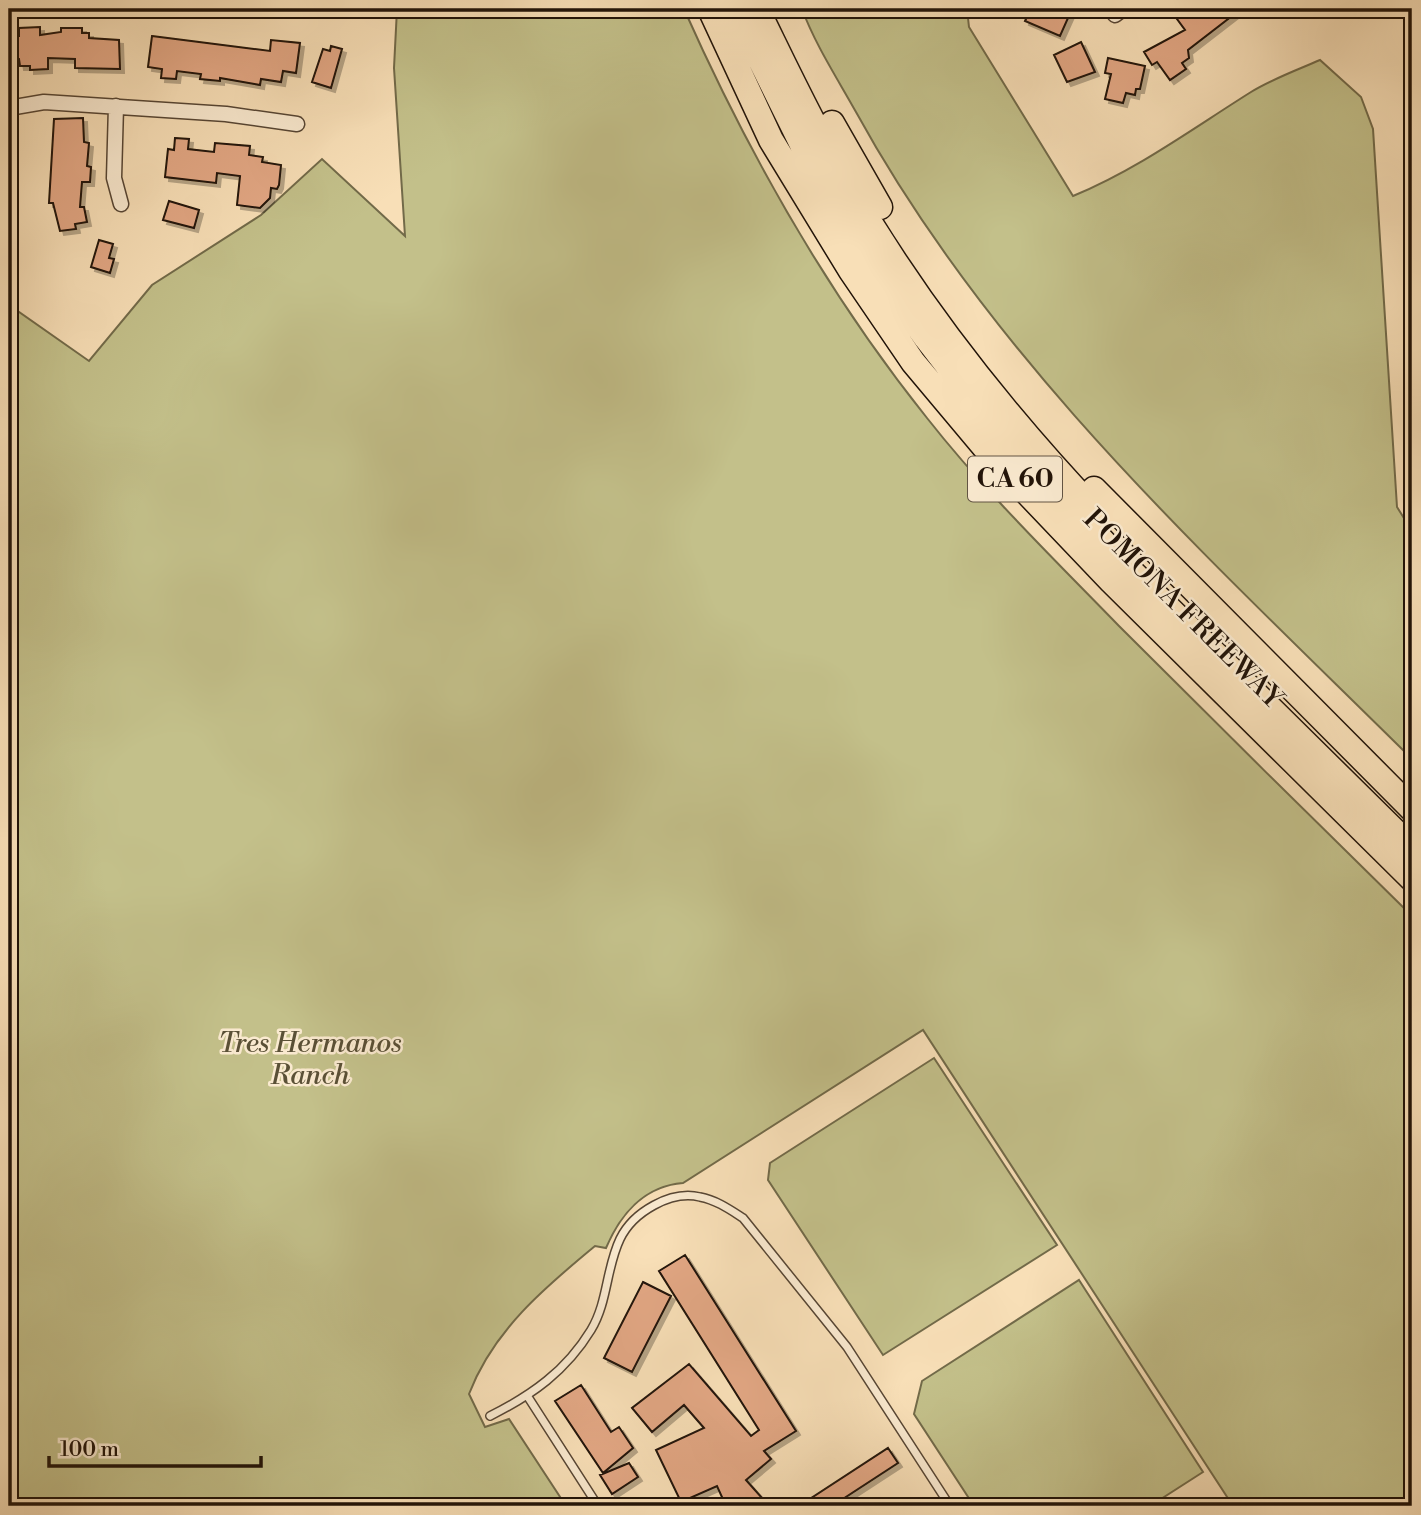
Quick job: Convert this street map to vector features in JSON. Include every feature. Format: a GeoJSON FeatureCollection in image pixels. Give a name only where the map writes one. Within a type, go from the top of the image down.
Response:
{"type":"FeatureCollection","features":[{"type":"Feature","properties":{"kind":"highway","name":"POMONA FREEWAY"},"geometry":{"type":"LineString","coordinates":[[710,9],[771,140],[852,271],[913,362],[991,455],[1111,581],[1412,880]]}},
{"type":"Feature","properties":{"kind":"highway"},"geometry":{"type":"LineString","coordinates":[[736,9],[812,165],[865,253],[984,413],[1123,563],[1412,848]]}},
{"type":"Feature","properties":{"kind":"highway"},"geometry":{"type":"LineString","coordinates":[[757,9],[844,180],[895,261],[974,369],[1082,497],[1412,834]]}},
{"type":"Feature","properties":{"kind":"highway","name":"POMONA FREEWAY"},"geometry":{"type":"LineString","coordinates":[[774,9],[813,88],[880,207],[947,312],[1009,393],[1088,483],[1412,808]]}},
{"type":"Feature","properties":{"kind":"street"},"geometry":{"type":"LineString","coordinates":[[9,108],[44,102],[226,114],[297,124]]}},
{"type":"Feature","properties":{"kind":"street"},"geometry":{"type":"LineString","coordinates":[[116,106],[114,178],[121,204]]}},
{"type":"Feature","properties":{"kind":"lane"},"geometry":{"type":"LineString","coordinates":[[490,1416],[528,1397],[573,1357],[592,1328],[605,1298],[620,1239],[634,1220],[654,1204],[678,1197],[698,1196],[720,1203],[743,1218],[752,1229],[847,1347],[950,1506]]}},
{"type":"Feature","properties":{"kind":"lane"},"geometry":{"type":"LineString","coordinates":[[528,1397],[598,1506]]}},
{"type":"Feature","properties":{"kind":"green space","name":"Tres Hermanos Ranch"},"geometry":{"type":"Polygon","coordinates":[[[397,9],[684,9],[735,117],[792,221],[856,322],[927,418],[996,499],[1045,550],[1412,916],[1412,1506],[1233,1506],[923,1030],[683,1183],[669,1185],[645,1196],[618,1224],[606,1248],[595,1246],[539,1295],[506,1331],[479,1371],[469,1394],[485,1427],[509,1419],[566,1506],[9,1506],[9,305],[89,361],[152,285],[261,215],[322,159],[405,236],[394,68],[397,9]]]}},
{"type":"Feature","properties":{"kind":"green space"},"geometry":{"type":"Polygon","coordinates":[[[802,9],[967,9],[969,27],[1073,196],[1120,174],[1259,87],[1320,60],[1361,97],[1373,129],[1397,507],[1412,531],[1412,759],[1184,533],[1039,375],[973,291],[911,204],[827,61],[802,9]]]}},
{"type":"Feature","properties":{"kind":"green space"},"geometry":{"type":"Polygon","coordinates":[[[934,1058],[1057,1245],[883,1355],[768,1180],[770,1163],[934,1058]]]}},
{"type":"Feature","properties":{"kind":"green space"},"geometry":{"type":"Polygon","coordinates":[[[1079,1280],[1203,1472],[1150,1506],[974,1506],[914,1414],[922,1381],[1079,1280]]]}},
{"type":"Feature","properties":{"kind":"building"},"geometry":{"type":"Polygon","coordinates":[[[1010,9],[1072,9],[1060,36],[1025,21],[1027,17],[1010,9]]]}},
{"type":"Feature","properties":{"kind":"building"},"geometry":{"type":"Polygon","coordinates":[[[1191,9],[1241,9],[1188,50],[1189,58],[1182,63],[1186,69],[1170,80],[1157,62],[1152,65],[1144,52],[1185,30],[1177,19],[1191,9]]]}},
{"type":"Feature","properties":{"kind":"building"},"geometry":{"type":"Polygon","coordinates":[[[40,27],[40,35],[61,32],[61,28],[82,28],[82,33],[89,33],[89,38],[119,40],[120,69],[75,68],[75,59],[48,58],[48,69],[30,70],[30,66],[20,66],[19,59],[11,60],[10,36],[19,36],[19,28],[40,27]]]}},
{"type":"Feature","properties":{"kind":"building"},"geometry":{"type":"Polygon","coordinates":[[[152,36],[270,51],[271,40],[300,43],[296,73],[283,71],[281,82],[261,79],[260,85],[220,78],[220,81],[200,79],[201,74],[177,71],[176,79],[161,78],[162,69],[148,67],[152,36]]]}},
{"type":"Feature","properties":{"kind":"building"},"geometry":{"type":"Polygon","coordinates":[[[1081,42],[1095,72],[1067,82],[1054,55],[1081,42]]]}},
{"type":"Feature","properties":{"kind":"building"},"geometry":{"type":"Polygon","coordinates":[[[331,46],[342,49],[331,88],[312,82],[323,49],[330,51],[331,46]]]}},
{"type":"Feature","properties":{"kind":"building"},"geometry":{"type":"Polygon","coordinates":[[[1108,58],[1145,66],[1140,89],[1136,89],[1135,95],[1126,93],[1123,103],[1105,99],[1111,74],[1105,73],[1108,58]]]}},
{"type":"Feature","properties":{"kind":"building"},"geometry":{"type":"Polygon","coordinates":[[[83,118],[84,142],[89,143],[87,166],[91,167],[90,182],[82,182],[80,207],[84,207],[87,222],[75,224],[76,229],[60,231],[53,203],[49,203],[54,119],[83,118]]]}},
{"type":"Feature","properties":{"kind":"building"},"geometry":{"type":"Polygon","coordinates":[[[175,138],[189,139],[188,149],[214,152],[215,143],[250,146],[249,155],[263,157],[262,162],[281,165],[279,185],[277,189],[271,188],[270,198],[260,208],[237,205],[240,176],[217,173],[216,183],[165,177],[168,149],[174,150],[175,138]]]}},
{"type":"Feature","properties":{"kind":"building"},"geometry":{"type":"Polygon","coordinates":[[[169,201],[199,210],[194,228],[163,220],[169,201]]]}},
{"type":"Feature","properties":{"kind":"building"},"geometry":{"type":"Polygon","coordinates":[[[99,240],[113,244],[109,258],[114,259],[110,273],[91,267],[99,240]]]}},
{"type":"Feature","properties":{"kind":"building"},"geometry":{"type":"Polygon","coordinates":[[[685,1255],[796,1431],[764,1451],[771,1459],[746,1480],[769,1506],[726,1506],[717,1486],[681,1502],[656,1450],[704,1428],[684,1405],[652,1432],[632,1408],[689,1364],[751,1436],[759,1430],[659,1271],[685,1255]]]}},
{"type":"Feature","properties":{"kind":"building"},"geometry":{"type":"Polygon","coordinates":[[[643,1282],[671,1296],[632,1372],[604,1358],[643,1282]]]}},
{"type":"Feature","properties":{"kind":"building"},"geometry":{"type":"Polygon","coordinates":[[[581,1385],[611,1432],[619,1427],[633,1448],[603,1473],[555,1401],[581,1385]]]}},
{"type":"Feature","properties":{"kind":"building"},"geometry":{"type":"Polygon","coordinates":[[[888,1448],[898,1463],[832,1506],[799,1506],[888,1448]]]}},
{"type":"Feature","properties":{"kind":"building"},"geometry":{"type":"Polygon","coordinates":[[[629,1463],[638,1477],[612,1494],[600,1475],[629,1463]]]}}]}
